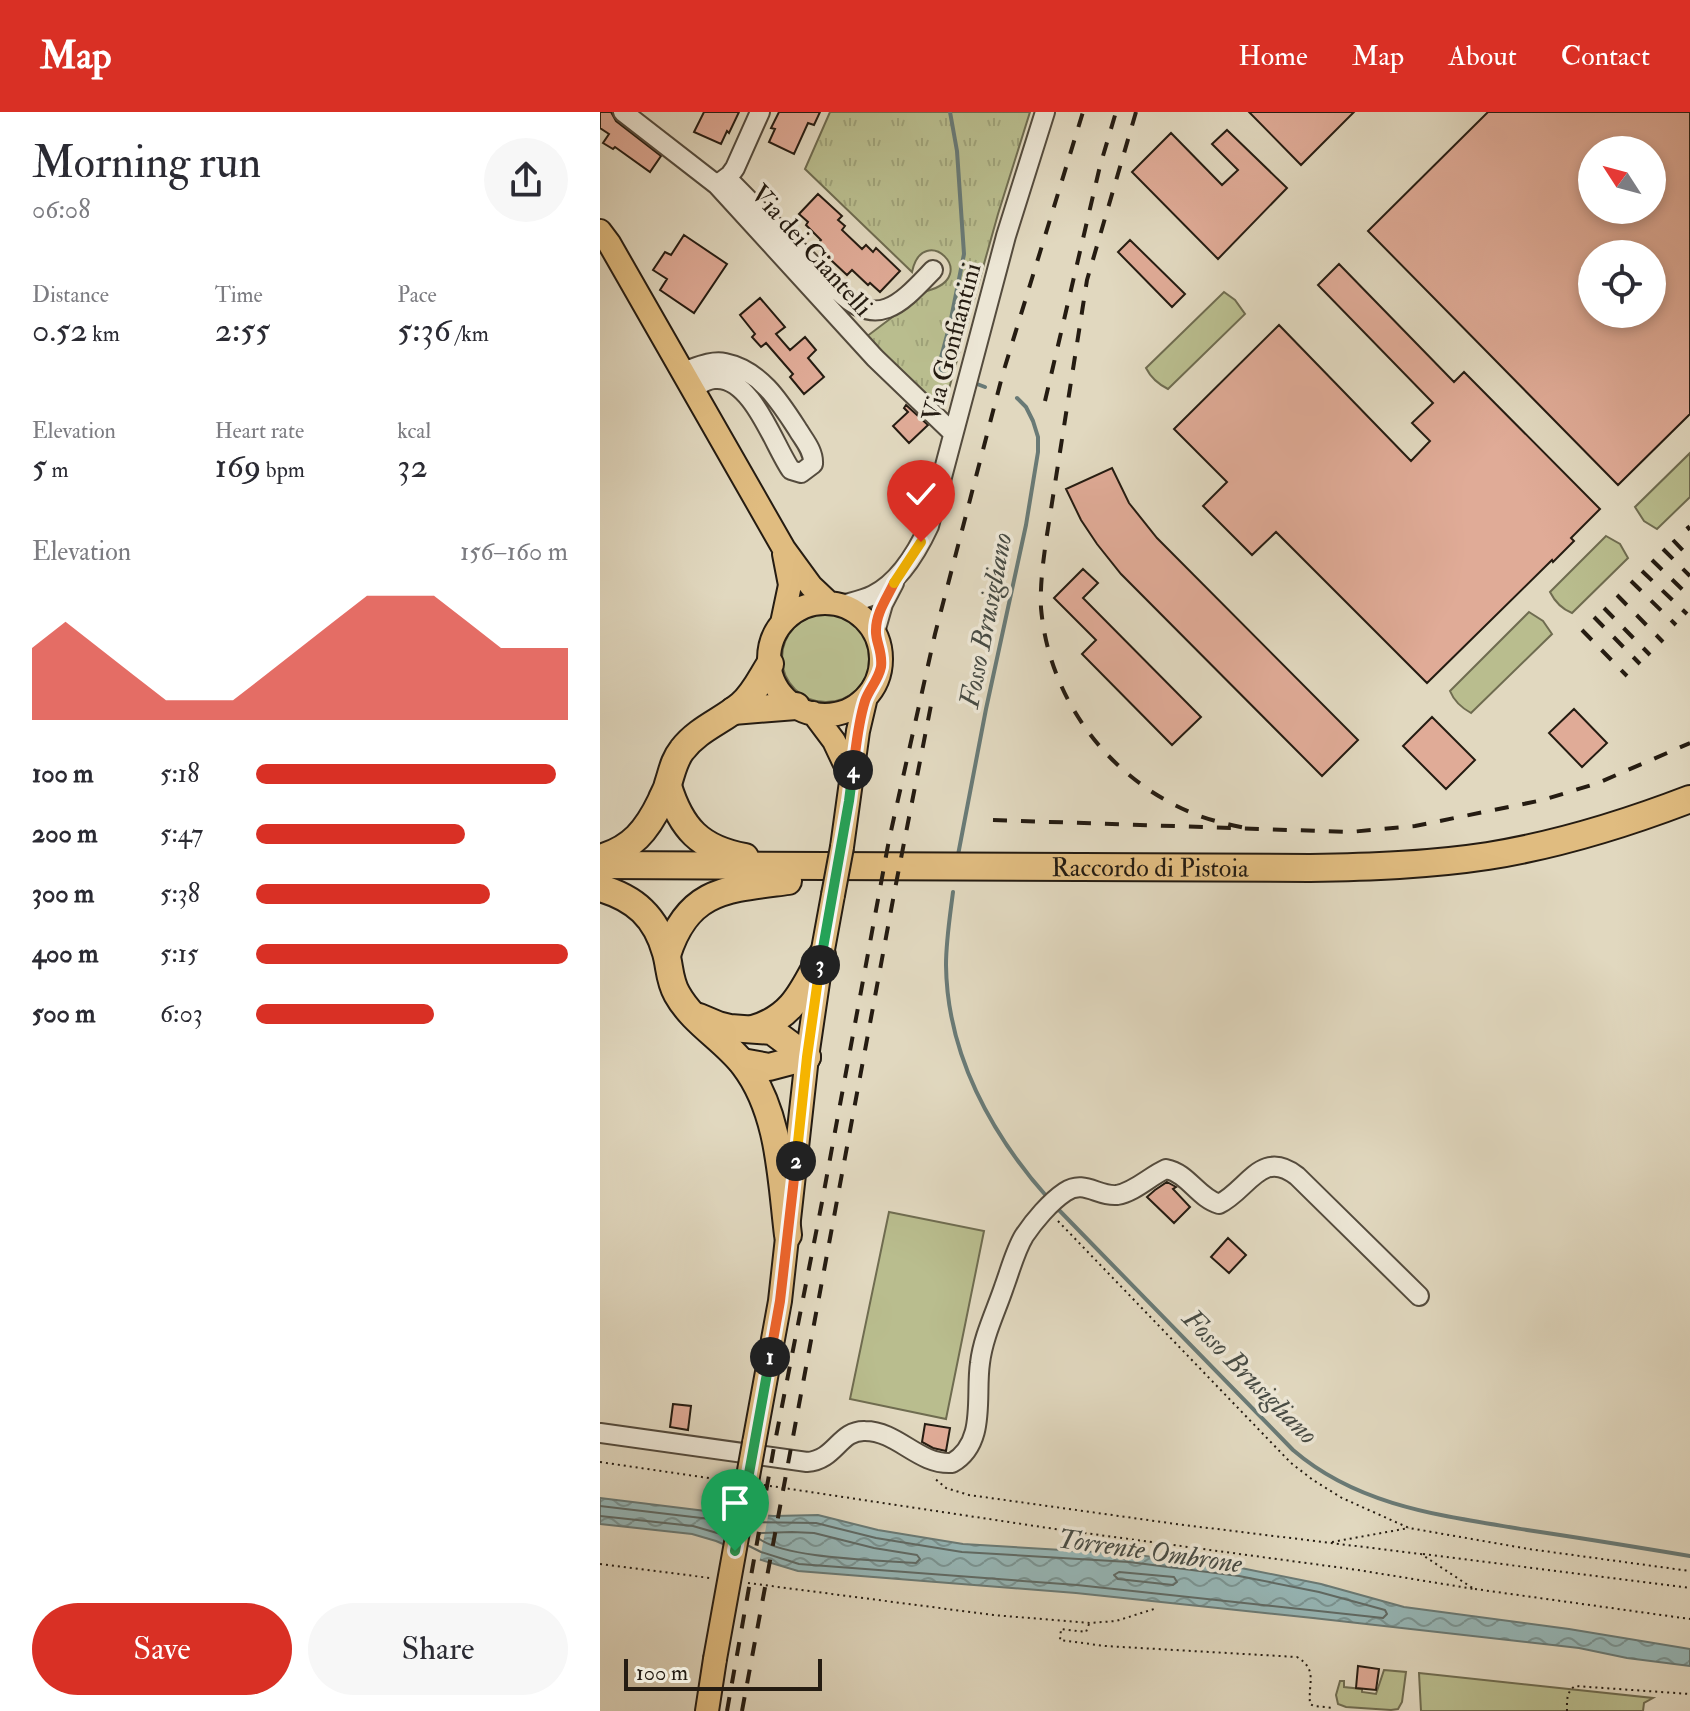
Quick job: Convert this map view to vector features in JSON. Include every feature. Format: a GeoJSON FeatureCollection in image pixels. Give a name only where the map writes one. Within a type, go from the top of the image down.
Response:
{"type":"FeatureCollection","features":[{"type":"Feature","properties":{"kind":"highway"},"geometry":{"type":"LineString","coordinates":[[600,858],[623,849],[643,833],[653,818],[668,786],[673,766],[684,747],[698,733],[751,696],[770,664]]}},
{"type":"Feature","properties":{"kind":"highway"},"geometry":{"type":"LineString","coordinates":[[733,711],[805,710]]}},
{"type":"Feature","properties":{"kind":"highway"},"geometry":{"type":"LineString","coordinates":[[668,786],[683,821],[704,843],[790,873]]}},
{"type":"Feature","properties":{"kind":"highway","name":"Raccordo di Pistoia"},"geometry":{"type":"LineString","coordinates":[[600,879],[790,873],[1310,868],[1421,864],[1488,856],[1590,833],[1690,799]]}},
{"type":"Feature","properties":{"kind":"highway","name":"Raccordo di Pistoia"},"geometry":{"type":"LineString","coordinates":[[600,865],[1167,883],[1343,882],[1426,878],[1514,865],[1572,853],[1690,814]]}},
{"type":"Feature","properties":{"kind":"highway"},"geometry":{"type":"LineString","coordinates":[[667,955],[679,925],[701,902],[729,889],[790,873]]}},
{"type":"Feature","properties":{"kind":"highway"},"geometry":{"type":"LineString","coordinates":[[600,888],[625,897],[646,912],[656,927],[667,955],[673,986],[681,1000],[699,1022],[742,1062],[760,1092],[771,1123],[780,1165],[788,1235]]}},
{"type":"Feature","properties":{"kind":"highway"},"geometry":{"type":"LineString","coordinates":[[753,1029],[776,1020],[791,1007],[822,955]]}},
{"type":"Feature","properties":{"kind":"highway"},"geometry":{"type":"LineString","coordinates":[[695,1016],[725,1027],[772,1031],[807,1057]]}},
{"type":"Feature","properties":{"kind":"highway"},"geometry":{"type":"LineString","coordinates":[[742,1062],[766,1067],[807,1057]]}},
{"type":"Feature","properties":{"kind":"main road"},"geometry":{"type":"LineString","coordinates":[[600,231],[784,549],[811,586],[835,604],[858,612],[875,632],[881,649],[881,666],[876,683],[866,697],[855,706],[831,714],[805,710]]}},
{"type":"Feature","properties":{"kind":"main road"},"geometry":{"type":"LineString","coordinates":[[784,549],[790,585],[782,623],[772,642],[770,664],[773,678],[780,691],[805,710],[834,741],[851,779]]}},
{"type":"Feature","properties":{"kind":"main road"},"geometry":{"type":"LineString","coordinates":[[782,623],[795,611],[807,606],[835,604]]}},
{"type":"Feature","properties":{"kind":"main road"},"geometry":{"type":"LineString","coordinates":[[707,1711],[780,1301],[807,1057],[866,697]]}},
{"type":"Feature","properties":{"kind":"street","name":"Via dei Ciantelli"},"geometry":{"type":"LineString","coordinates":[[623,112],[700,170],[722,181],[875,358],[953,433]]}},
{"type":"Feature","properties":{"kind":"street"},"geometry":{"type":"LineString","coordinates":[[760,112],[737,165],[722,181],[851,303],[862,309],[880,311],[895,306],[933,270]]}},
{"type":"Feature","properties":{"kind":"street","name":"Via Gonfiantini"},"geometry":{"type":"LineString","coordinates":[[875,632],[895,579],[929,526],[1006,236],[1045,112]]}},
{"type":"Feature","properties":{"kind":"street"},"geometry":{"type":"LineString","coordinates":[[720,362],[755,376],[784,408],[812,454],[813,464],[801,473],[791,470],[754,404],[733,383],[718,378],[687,380],[720,362]]}},
{"type":"Feature","properties":{"kind":"street","name":"Via Gonfiantini"},"geometry":{"type":"LineString","coordinates":[[835,604],[873,595],[895,579]]}},
{"type":"Feature","properties":{"kind":"street"},"geometry":{"type":"LineString","coordinates":[[600,1433],[807,1462],[827,1456],[847,1435],[862,1430],[889,1437],[930,1460],[952,1463],[968,1449],[975,1434],[984,1345],[1019,1244],[1029,1230],[1046,1209],[1072,1188],[1083,1187],[1116,1195],[1166,1169],[1176,1172],[1208,1200],[1219,1204],[1261,1170],[1278,1166],[1297,1176],[1419,1296]]}},
{"type":"Feature","properties":{"kind":"path"},"geometry":{"type":"LineString","coordinates":[[1046,1209],[1291,1463],[1342,1498],[1409,1528],[1529,1549],[1690,1571]]}},
{"type":"Feature","properties":{"kind":"path"},"geometry":{"type":"LineString","coordinates":[[914,1452],[939,1483],[963,1494],[1690,1588]]}},
{"type":"Feature","properties":{"kind":"path"},"geometry":{"type":"LineString","coordinates":[[600,1462],[730,1481]]}},
{"type":"Feature","properties":{"kind":"path"},"geometry":{"type":"LineString","coordinates":[[759,1485],[1690,1619]]}},
{"type":"Feature","properties":{"kind":"path"},"geometry":{"type":"LineString","coordinates":[[1327,1543],[1409,1528]]}},
{"type":"Feature","properties":{"kind":"path"},"geometry":{"type":"LineString","coordinates":[[1421,1554],[1474,1589]]}},
{"type":"Feature","properties":{"kind":"path"},"geometry":{"type":"LineString","coordinates":[[600,1564],[713,1578]]}},
{"type":"Feature","properties":{"kind":"path"},"geometry":{"type":"LineString","coordinates":[[741,1582],[993,1615],[1090,1623],[1116,1621],[1154,1609]]}},
{"type":"Feature","properties":{"kind":"path"},"geometry":{"type":"LineString","coordinates":[[1090,1623],[1086,1632],[1061,1629],[1060,1640],[1105,1646],[1297,1657],[1310,1669],[1310,1704],[1334,1708]]}},
{"type":"Feature","properties":{"kind":"path"},"geometry":{"type":"LineString","coordinates":[[1567,1711],[1567,1695],[1575,1686],[1690,1694]]}},
{"type":"Feature","properties":{"kind":"green space"},"geometry":{"type":"Polygon","coordinates":[[[830,112],[1030,112],[942,407],[911,383],[866,337],[927,291],[943,284],[950,274],[950,265],[945,256],[936,251],[927,251],[918,257],[912,272],[805,169],[830,112]]]}},
{"type":"Feature","properties":{"kind":"green space"},"geometry":{"type":"Polygon","coordinates":[[[1224,292],[1235,300],[1245,314],[1168,389],[1161,385],[1146,368],[1224,292]]]}},
{"type":"Feature","properties":{"kind":"green space"},"geometry":{"type":"Polygon","coordinates":[[[1690,453],[1690,497],[1657,529],[1644,521],[1635,507],[1690,453]]]}},
{"type":"Feature","properties":{"kind":"green space"},"geometry":{"type":"Polygon","coordinates":[[[1606,536],[1620,544],[1628,558],[1572,613],[1559,605],[1550,592],[1606,536]]]}},
{"type":"Feature","properties":{"kind":"green space"},"geometry":{"type":"Polygon","coordinates":[[[1529,612],[1543,621],[1552,634],[1471,713],[1456,701],[1450,691],[1529,612]]]}},
{"type":"Feature","properties":{"kind":"green space"},"geometry":{"type":"Polygon","coordinates":[[[817,614],[835,614],[851,621],[863,633],[870,649],[870,667],[863,683],[851,695],[835,702],[817,702],[801,695],[789,683],[782,667],[782,649],[789,633],[801,621],[817,614]]]}},
{"type":"Feature","properties":{"kind":"green space"},"geometry":{"type":"Polygon","coordinates":[[[889,1212],[984,1231],[946,1419],[850,1399],[889,1212]]]}},
{"type":"Feature","properties":{"kind":"green space"},"geometry":{"type":"Polygon","coordinates":[[[1384,1670],[1406,1672],[1402,1702],[1398,1709],[1338,1704],[1336,1695],[1340,1681],[1344,1681],[1344,1687],[1376,1694],[1384,1670]]]}},
{"type":"Feature","properties":{"kind":"green space"},"geometry":{"type":"Polygon","coordinates":[[[1419,1673],[1653,1698],[1644,1703],[1643,1711],[1421,1711],[1419,1673]]]}},
{"type":"Feature","properties":{"kind":"water"},"geometry":{"type":"Polygon","coordinates":[[[600,1498],[722,1513],[818,1515],[878,1530],[963,1544],[1129,1554],[1241,1568],[1321,1584],[1404,1607],[1690,1649],[1690,1666],[1579,1648],[1313,1618],[1076,1593],[798,1571],[692,1534],[600,1524],[600,1498]]]}},
{"type":"Feature","properties":{"kind":"pier"},"geometry":{"type":"Polygon","coordinates":[[[754,1510],[769,1511],[759,1564],[745,1558],[754,1510]]]}},
{"type":"Feature","properties":{"kind":"building"},"geometry":{"type":"Polygon","coordinates":[[[600,112],[611,112],[616,121],[661,156],[650,172],[615,147],[613,149],[603,143],[609,134],[600,128],[600,112]]]}},
{"type":"Feature","properties":{"kind":"building"},"geometry":{"type":"Polygon","coordinates":[[[704,112],[739,112],[721,144],[694,132],[704,112]]]}},
{"type":"Feature","properties":{"kind":"building"},"geometry":{"type":"Polygon","coordinates":[[[779,112],[820,112],[814,125],[808,123],[794,154],[769,142],[775,129],[771,128],[779,112]]]}},
{"type":"Feature","properties":{"kind":"building"},"geometry":{"type":"Polygon","coordinates":[[[1249,112],[1354,112],[1301,165],[1249,112]]]}},
{"type":"Feature","properties":{"kind":"building"},"geometry":{"type":"Polygon","coordinates":[[[1488,112],[1690,112],[1690,414],[1618,485],[1368,231],[1488,112]]]}},
{"type":"Feature","properties":{"kind":"building"},"geometry":{"type":"Polygon","coordinates":[[[1227,130],[1287,188],[1218,259],[1132,172],[1171,133],[1222,185],[1238,170],[1212,144],[1227,130]]]}},
{"type":"Feature","properties":{"kind":"building"},"geometry":{"type":"Polygon","coordinates":[[[818,194],[842,216],[838,220],[845,226],[842,230],[862,249],[866,245],[873,252],[876,248],[900,271],[880,292],[852,270],[847,275],[816,246],[821,240],[799,214],[818,194]]]}},
{"type":"Feature","properties":{"kind":"building"},"geometry":{"type":"Polygon","coordinates":[[[684,235],[727,264],[694,313],[660,290],[667,279],[653,270],[665,252],[671,255],[684,235]]]}},
{"type":"Feature","properties":{"kind":"building"},"geometry":{"type":"Polygon","coordinates":[[[1130,240],[1185,294],[1172,307],[1118,252],[1130,240]]]}},
{"type":"Feature","properties":{"kind":"building"},"geometry":{"type":"Polygon","coordinates":[[[1339,264],[1454,382],[1464,372],[1600,509],[1571,538],[1574,541],[1427,683],[1276,532],[1252,555],[1203,506],[1227,482],[1174,429],[1279,325],[1411,461],[1430,441],[1412,423],[1433,403],[1318,285],[1339,264]]]}},
{"type":"Feature","properties":{"kind":"building"},"geometry":{"type":"Polygon","coordinates":[[[760,298],[785,327],[776,334],[790,350],[805,337],[816,350],[808,358],[824,377],[804,394],[790,377],[793,374],[766,343],[761,347],[752,337],[755,334],[740,315],[760,298]]]}},
{"type":"Feature","properties":{"kind":"building"},"geometry":{"type":"Polygon","coordinates":[[[906,405],[928,425],[909,443],[893,426],[908,412],[904,408],[906,405]]]}},
{"type":"Feature","properties":{"kind":"building"},"geometry":{"type":"Polygon","coordinates":[[[1112,468],[1129,503],[1157,538],[1358,740],[1322,776],[1121,574],[1097,544],[1066,489],[1112,468]]]}},
{"type":"Feature","properties":{"kind":"building"},"geometry":{"type":"Polygon","coordinates":[[[1083,569],[1098,583],[1083,598],[1201,717],[1172,745],[1082,654],[1096,640],[1054,598],[1083,569]]]}},
{"type":"Feature","properties":{"kind":"building"},"geometry":{"type":"Polygon","coordinates":[[[1574,709],[1607,743],[1582,767],[1549,733],[1574,709]]]}},
{"type":"Feature","properties":{"kind":"building"},"geometry":{"type":"Polygon","coordinates":[[[1432,717],[1475,760],[1446,789],[1403,746],[1432,717]]]}},
{"type":"Feature","properties":{"kind":"building"},"geometry":{"type":"Polygon","coordinates":[[[1167,1182],[1176,1187],[1173,1189],[1190,1207],[1174,1223],[1147,1197],[1167,1182]]]}},
{"type":"Feature","properties":{"kind":"building"},"geometry":{"type":"Polygon","coordinates":[[[1228,1238],[1246,1255],[1229,1273],[1211,1257],[1228,1238]]]}},
{"type":"Feature","properties":{"kind":"building"},"geometry":{"type":"Polygon","coordinates":[[[673,1404],[691,1406],[688,1430],[670,1427],[673,1404]]]}},
{"type":"Feature","properties":{"kind":"building"},"geometry":{"type":"Polygon","coordinates":[[[925,1424],[950,1428],[946,1451],[922,1442],[925,1424]]]}},
{"type":"Feature","properties":{"kind":"building"},"geometry":{"type":"Polygon","coordinates":[[[1358,1666],[1379,1669],[1376,1690],[1356,1688],[1358,1666]]]}},
{"type":"Feature","properties":{"kind":"waterway","name":"Fosso Brusigliano"},"geometry":{"type":"LineString","coordinates":[[949,376],[940,372],[939,365],[964,254],[957,151],[950,112]]}},
{"type":"Feature","properties":{"kind":"waterway","name":"Fosso Brusigliano"},"geometry":{"type":"LineString","coordinates":[[977,384],[985,387]]}},
{"type":"Feature","properties":{"kind":"waterway","name":"Fosso Brusigliano"},"geometry":{"type":"LineString","coordinates":[[958,855],[1026,525],[1038,452],[1033,421],[1017,398]]}},
{"type":"Feature","properties":{"kind":"waterway","name":"Fosso Brusigliano"},"geometry":{"type":"LineString","coordinates":[[953,892],[946,965],[954,1030],[976,1091],[991,1120],[1048,1198]]}},
{"type":"Feature","properties":{"kind":"waterway","name":"Fosso Brusigliano"},"geometry":{"type":"LineString","coordinates":[[1056,1207],[1293,1450],[1346,1485],[1374,1497],[1434,1514],[1690,1556]]}},
{"type":"Feature","properties":{"kind":"railway"},"geometry":{"type":"LineString","coordinates":[[727,1711],[889,840],[935,634],[1003,373],[1083,112]]}},
{"type":"Feature","properties":{"kind":"railway"},"geometry":{"type":"LineString","coordinates":[[1045,401],[1100,166],[1116,112]]}},
{"type":"Feature","properties":{"kind":"railway"},"geometry":{"type":"LineString","coordinates":[[1136,112],[1087,280],[1043,566],[1041,608],[1046,642],[1070,704],[1109,757],[1162,798],[1199,816],[1251,829]]}},
{"type":"Feature","properties":{"kind":"railway"},"geometry":{"type":"LineString","coordinates":[[1687,526],[1690,530]]}},
{"type":"Feature","properties":{"kind":"railway"},"geometry":{"type":"LineString","coordinates":[[1673,540],[1690,558]]}},
{"type":"Feature","properties":{"kind":"railway"},"geometry":{"type":"LineString","coordinates":[[1663,549],[1690,576]]}},
{"type":"Feature","properties":{"kind":"railway"},"geometry":{"type":"LineString","coordinates":[[1652,560],[1690,597]]}},
{"type":"Feature","properties":{"kind":"railway"},"geometry":{"type":"LineString","coordinates":[[1642,571],[1687,614]]}},
{"type":"Feature","properties":{"kind":"railway"},"geometry":{"type":"LineString","coordinates":[[1631,581],[1676,625]]}},
{"type":"Feature","properties":{"kind":"railway"},"geometry":{"type":"LineString","coordinates":[[1617,595],[1663,642]]}},
{"type":"Feature","properties":{"kind":"railway"},"geometry":{"type":"LineString","coordinates":[[1604,608],[1650,655]]}},
{"type":"Feature","properties":{"kind":"railway"},"geometry":{"type":"LineString","coordinates":[[1594,617],[1640,664]]}},
{"type":"Feature","properties":{"kind":"railway"},"geometry":{"type":"LineString","coordinates":[[1582,630],[1627,676]]}},
{"type":"Feature","properties":{"kind":"railway"},"geometry":{"type":"LineString","coordinates":[[742,1711],[931,705]]}},
{"type":"Feature","properties":{"kind":"railway"},"geometry":{"type":"LineString","coordinates":[[993,820],[1350,832],[1415,826],[1543,800],[1598,783],[1690,743]]}},
{"type":"Feature","properties":{"kind":"route"},"geometry":{"type":"LineString","coordinates":[[735,1551],[780,1301],[807,1057],[858,731],[866,697],[876,683],[881,666],[881,649],[875,632],[895,579],[921,542]]}},
{"type":"Feature","properties":{"kind":"water label","name":"Torrente Ombrone"},"geometry":{"type":"Point","coordinates":[1150,1550]}}]}
